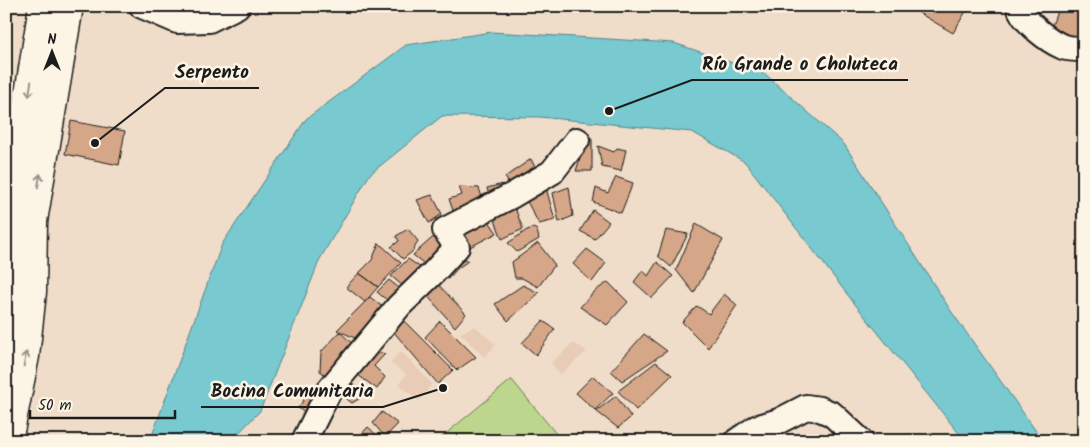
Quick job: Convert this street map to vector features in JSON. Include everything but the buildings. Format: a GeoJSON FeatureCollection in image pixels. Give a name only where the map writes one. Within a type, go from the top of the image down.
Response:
{"type":"FeatureCollection","features":[{"type":"Feature","properties":{"kind":"main road"},"geometry":{"type":"LineString","coordinates":[[6,239],[43,6]]}},
{"type":"Feature","properties":{"kind":"main road"},"geometry":{"type":"LineString","coordinates":[[6,349],[32,221],[69,6]]}},
{"type":"Feature","properties":{"kind":"main road"},"geometry":{"type":"LineString","coordinates":[[8,441],[25,356],[32,292],[32,221]]}},
{"type":"Feature","properties":{"kind":"street"},"geometry":{"type":"LineString","coordinates":[[142,6],[177,21],[209,20],[237,6]]}},
{"type":"Feature","properties":{"kind":"street"},"geometry":{"type":"LineString","coordinates":[[1019,6],[1020,11],[1037,31],[1065,47],[1084,50]]}},
{"type":"Feature","properties":{"kind":"street"},"geometry":{"type":"LineString","coordinates":[[304,441],[330,389],[399,306],[457,247],[445,230],[513,196],[552,172],[577,140]]}},
{"type":"Feature","properties":{"kind":"street"},"geometry":{"type":"LineString","coordinates":[[737,441],[756,428],[779,421],[806,407],[820,409],[832,414],[861,441]]}},
{"type":"Feature","properties":{"kind":"shaded area"},"geometry":{"type":"Polygon","coordinates":[[[475,326],[496,345],[484,357],[460,333],[475,326]]]}},
{"type":"Feature","properties":{"kind":"shaded area"},"geometry":{"type":"Polygon","coordinates":[[[573,343],[587,351],[560,375],[551,363],[573,343]]]}},
{"type":"Feature","properties":{"kind":"shaded area"},"geometry":{"type":"Polygon","coordinates":[[[401,351],[432,384],[419,401],[399,384],[406,374],[390,363],[401,351]]]}},
{"type":"Feature","properties":{"kind":"green space"},"geometry":{"type":"Polygon","coordinates":[[[511,380],[562,441],[437,441],[511,380]]]}},
{"type":"Feature","properties":{"kind":"water"},"geometry":{"type":"Polygon","coordinates":[[[492,32],[674,43],[765,74],[844,144],[951,311],[1043,441],[965,441],[854,303],[745,162],[692,132],[540,117],[442,116],[370,174],[320,259],[260,411],[231,441],[150,441],[222,244],[306,119],[406,45],[492,32]]]}},
{"type":"Feature","properties":{"kind":"place","name":"Río Grande o Choluteca"},"geometry":{"type":"Point","coordinates":[609,111]}},
{"type":"Feature","properties":{"kind":"place","name":"Serpento"},"geometry":{"type":"Point","coordinates":[95,143]}},
{"type":"Feature","properties":{"kind":"place","name":"Bocina Comunitaria"},"geometry":{"type":"Point","coordinates":[443,388]}}]}
